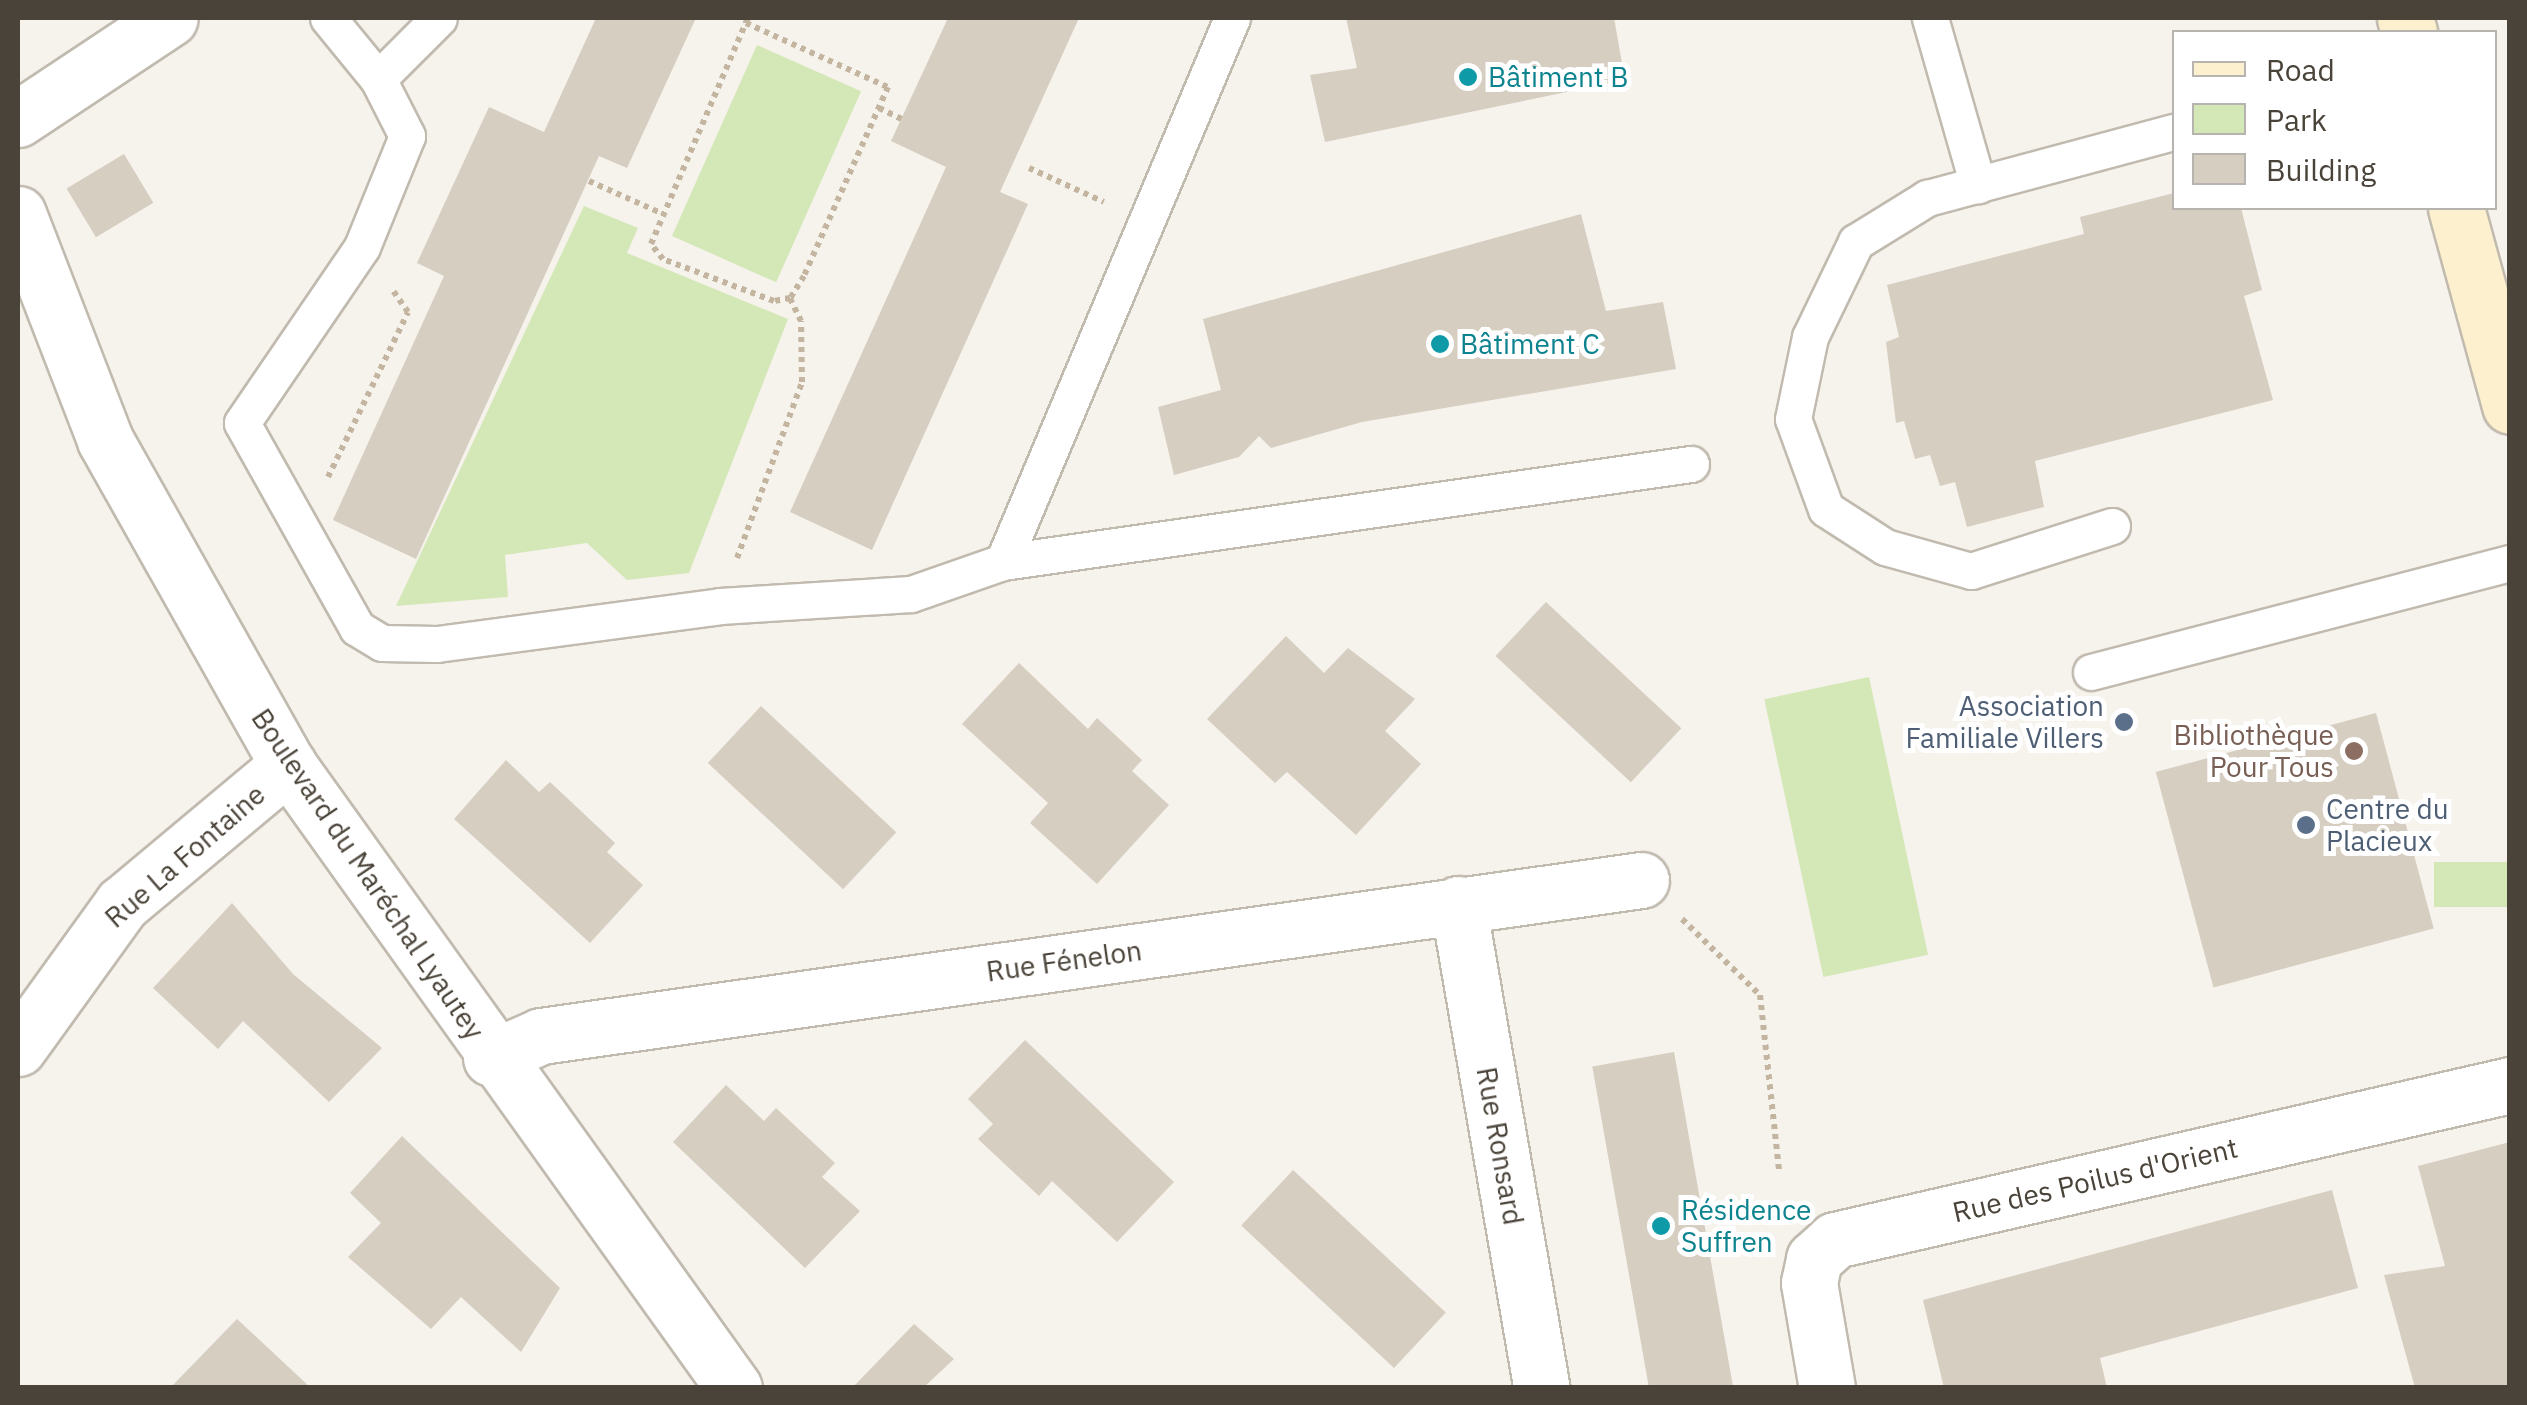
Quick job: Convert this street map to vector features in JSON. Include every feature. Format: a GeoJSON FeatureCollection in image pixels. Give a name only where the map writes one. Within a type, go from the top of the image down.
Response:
{"type":"FeatureCollection","features":[{"type":"Feature","properties":{"kind":"street"},"geometry":{"type":"LineString","coordinates":[[18,119],[170,18]]}},
{"type":"Feature","properties":{"kind":"street"},"geometry":{"type":"LineString","coordinates":[[2457,210],[2493,280],[2510,406]]}},
{"type":"Feature","properties":{"kind":"street","name":"Boulevard du Maréchal Lyautey"},"geometry":{"type":"LineString","coordinates":[[18,214],[105,440],[288,765],[491,1058],[734,1388]]}},
{"type":"Feature","properties":{"kind":"street","name":"Rue La Fontaine"},"geometry":{"type":"LineString","coordinates":[[18,1048],[122,904],[288,765]]}},
{"type":"Feature","properties":{"kind":"street","name":"Rue Fénelon"},"geometry":{"type":"LineString","coordinates":[[491,1058],[541,1036],[1642,880]]}},
{"type":"Feature","properties":{"kind":"street","name":"Rue Ronsard"},"geometry":{"type":"LineString","coordinates":[[1458,904],[1542,1388]]}},
{"type":"Feature","properties":{"kind":"street","name":"Rue des Poilus d'Orient"},"geometry":{"type":"LineString","coordinates":[[1827,1388],[1810,1268],[1835,1240],[2510,1085]]}},
{"type":"Feature","properties":{"kind":"lane"},"geometry":{"type":"LineString","coordinates":[[328,18],[378,79],[407,136],[362,248],[242,423],[357,628],[382,643],[720,606],[910,594],[1003,562],[1691,464]]}},
{"type":"Feature","properties":{"kind":"lane"},"geometry":{"type":"LineString","coordinates":[[378,79],[439,18]]}},
{"type":"Feature","properties":{"kind":"lane"},"geometry":{"type":"LineString","coordinates":[[1003,562],[1232,18]]}},
{"type":"Feature","properties":{"kind":"lane"},"geometry":{"type":"LineString","coordinates":[[1930,18],[1978,185]]}},
{"type":"Feature","properties":{"kind":"lane"},"geometry":{"type":"LineString","coordinates":[[2112,526],[1971,572],[1885,547],[1826,509],[1793,419],[1810,337],[1856,242],[1927,198],[2172,133]]}},
{"type":"Feature","properties":{"kind":"lane"},"geometry":{"type":"LineString","coordinates":[[2091,672],[2510,563]]}},
{"type":"Feature","properties":{"kind":"path"},"geometry":{"type":"LineString","coordinates":[[747,20],[888,87],[790,298],[757,297],[664,259],[652,244],[661,213],[747,20]]}},
{"type":"Feature","properties":{"kind":"path"},"geometry":{"type":"LineString","coordinates":[[880,108],[902,119]]}},
{"type":"Feature","properties":{"kind":"path"},"geometry":{"type":"LineString","coordinates":[[1029,168],[1100,199]]}},
{"type":"Feature","properties":{"kind":"path"},"geometry":{"type":"LineString","coordinates":[[589,181],[661,213]]}},
{"type":"Feature","properties":{"kind":"path"},"geometry":{"type":"LineString","coordinates":[[303,527],[408,312],[362,248]]}},
{"type":"Feature","properties":{"kind":"path"},"geometry":{"type":"LineString","coordinates":[[720,606],[802,382],[802,321],[790,298]]}},
{"type":"Feature","properties":{"kind":"path"},"geometry":{"type":"LineString","coordinates":[[1642,880],[1760,996],[1779,1171]]}},
{"type":"Feature","properties":{"kind":"green space"},"geometry":{"type":"Polygon","coordinates":[[[757,45],[861,91],[776,282],[672,236],[757,45]]]}},
{"type":"Feature","properties":{"kind":"green space"},"geometry":{"type":"Polygon","coordinates":[[[584,206],[638,228],[627,253],[788,319],[689,573],[627,580],[587,543],[505,555],[508,597],[396,606],[584,206]]]}},
{"type":"Feature","properties":{"kind":"green space"},"geometry":{"type":"Polygon","coordinates":[[[1869,677],[1928,955],[1823,977],[1764,699],[1869,677]]]}},
{"type":"Feature","properties":{"kind":"green space"},"geometry":{"type":"Polygon","coordinates":[[[2434,862],[2509,862],[2509,907],[2434,907],[2434,862]]]}},
{"type":"Feature","properties":{"kind":"building"},"geometry":{"type":"Polygon","coordinates":[[[596,18],[696,18],[627,168],[599,156],[416,559],[333,520],[444,276],[417,263],[489,107],[544,132],[596,18]]]}},
{"type":"Feature","properties":{"kind":"building"},"geometry":{"type":"Polygon","coordinates":[[[948,18],[1079,18],[1000,192],[1028,204],[872,550],[790,512],[946,167],[891,141],[948,18]]]}},
{"type":"Feature","properties":{"kind":"building","name":"Bâtiment B"},"geometry":{"type":"Polygon","coordinates":[[[1346,18],[1614,18],[1625,80],[1325,142],[1310,75],[1357,68],[1346,18]]]}},
{"type":"Feature","properties":{"kind":"building"},"geometry":{"type":"Polygon","coordinates":[[[124,154],[153,203],[96,237],[67,189],[124,154]]]}},
{"type":"Feature","properties":{"kind":"building"},"geometry":{"type":"Polygon","coordinates":[[[2172,194],[2172,210],[2242,210],[2262,290],[2244,296],[2273,400],[2035,461],[2044,507],[1967,527],[1955,482],[1940,486],[1930,455],[1915,459],[1904,421],[1896,423],[1886,342],[1899,337],[1887,285],[2084,234],[2080,217],[2172,194]]]}},
{"type":"Feature","properties":{"kind":"building","name":"Bâtiment C"},"geometry":{"type":"Polygon","coordinates":[[[1581,214],[1606,311],[1663,302],[1676,369],[1362,422],[1271,448],[1259,436],[1239,457],[1174,475],[1158,407],[1221,390],[1203,319],[1581,214]]]}},
{"type":"Feature","properties":{"kind":"building"},"geometry":{"type":"Polygon","coordinates":[[[1546,602],[1681,728],[1631,782],[1496,656],[1546,602]]]}},
{"type":"Feature","properties":{"kind":"building"},"geometry":{"type":"Polygon","coordinates":[[[1286,636],[1324,673],[1348,648],[1415,699],[1385,731],[1421,764],[1356,835],[1287,772],[1275,783],[1207,719],[1286,636]]]}},
{"type":"Feature","properties":{"kind":"building"},"geometry":{"type":"Polygon","coordinates":[[[1019,663],[1088,729],[1097,718],[1142,760],[1132,771],[1169,805],[1097,884],[1030,823],[1048,803],[962,724],[1019,663]]]}},
{"type":"Feature","properties":{"kind":"building"},"geometry":{"type":"Polygon","coordinates":[[[761,706],[896,832],[843,889],[708,763],[761,706]]]}},
{"type":"Feature","properties":{"kind":"building"},"geometry":{"type":"Polygon","coordinates":[[[2376,713],[2434,928],[2213,987],[2156,772],[2376,713]]]}},
{"type":"Feature","properties":{"kind":"building"},"geometry":{"type":"Polygon","coordinates":[[[506,760],[539,792],[550,782],[615,843],[607,852],[643,885],[590,943],[454,819],[506,760]]]}},
{"type":"Feature","properties":{"kind":"building"},"geometry":{"type":"Polygon","coordinates":[[[232,903],[293,974],[382,1048],[329,1102],[243,1021],[218,1049],[153,988],[232,903]]]}},
{"type":"Feature","properties":{"kind":"building"},"geometry":{"type":"Polygon","coordinates":[[[1025,1040],[1174,1182],[1117,1242],[1052,1181],[1039,1196],[978,1139],[993,1124],[968,1099],[1025,1040]]]}},
{"type":"Feature","properties":{"kind":"building","name":"Résidence Suffren"},"geometry":{"type":"Polygon","coordinates":[[[1674,1052],[1733,1388],[1649,1388],[1592,1066],[1674,1052]]]}},
{"type":"Feature","properties":{"kind":"building"},"geometry":{"type":"Polygon","coordinates":[[[726,1085],[764,1121],[776,1108],[835,1163],[822,1177],[860,1211],[805,1268],[673,1142],[726,1085]]]}},
{"type":"Feature","properties":{"kind":"building"},"geometry":{"type":"Polygon","coordinates":[[[402,1136],[560,1288],[521,1352],[461,1297],[431,1329],[348,1257],[381,1223],[350,1193],[402,1136]]]}},
{"type":"Feature","properties":{"kind":"building"},"geometry":{"type":"Polygon","coordinates":[[[2510,1142],[2510,1388],[2415,1388],[2384,1275],[2445,1266],[2418,1166],[2510,1142]]]}},
{"type":"Feature","properties":{"kind":"building"},"geometry":{"type":"Polygon","coordinates":[[[1293,1170],[1446,1313],[1394,1368],[1241,1226],[1293,1170]]]}},
{"type":"Feature","properties":{"kind":"building"},"geometry":{"type":"Polygon","coordinates":[[[2332,1190],[2358,1288],[2100,1358],[2107,1388],[1944,1388],[1923,1300],[2332,1190]]]}},
{"type":"Feature","properties":{"kind":"building"},"geometry":{"type":"Polygon","coordinates":[[[237,1319],[311,1388],[170,1388],[237,1319]]]}},
{"type":"Feature","properties":{"kind":"building"},"geometry":{"type":"Polygon","coordinates":[[[914,1324],[954,1359],[923,1388],[852,1388],[914,1324]]]}},
{"type":"Feature","properties":{"kind":"place","name":"Bâtiment B"},"geometry":{"type":"Point","coordinates":[1468,77]}},
{"type":"Feature","properties":{"kind":"place","name":"Bâtiment C"},"geometry":{"type":"Point","coordinates":[1440,344]}},
{"type":"Feature","properties":{"kind":"place","name":"Association Familiale Villers"},"geometry":{"type":"Point","coordinates":[2124,722]}},
{"type":"Feature","properties":{"kind":"place","name":"Bibliothèque Pour Tous"},"geometry":{"type":"Point","coordinates":[2354,751]}},
{"type":"Feature","properties":{"kind":"place","name":"Centre du Placieux"},"geometry":{"type":"Point","coordinates":[2306,825]}},
{"type":"Feature","properties":{"kind":"place","name":"Résidence Suffren"},"geometry":{"type":"Point","coordinates":[1661,1226]}}]}
